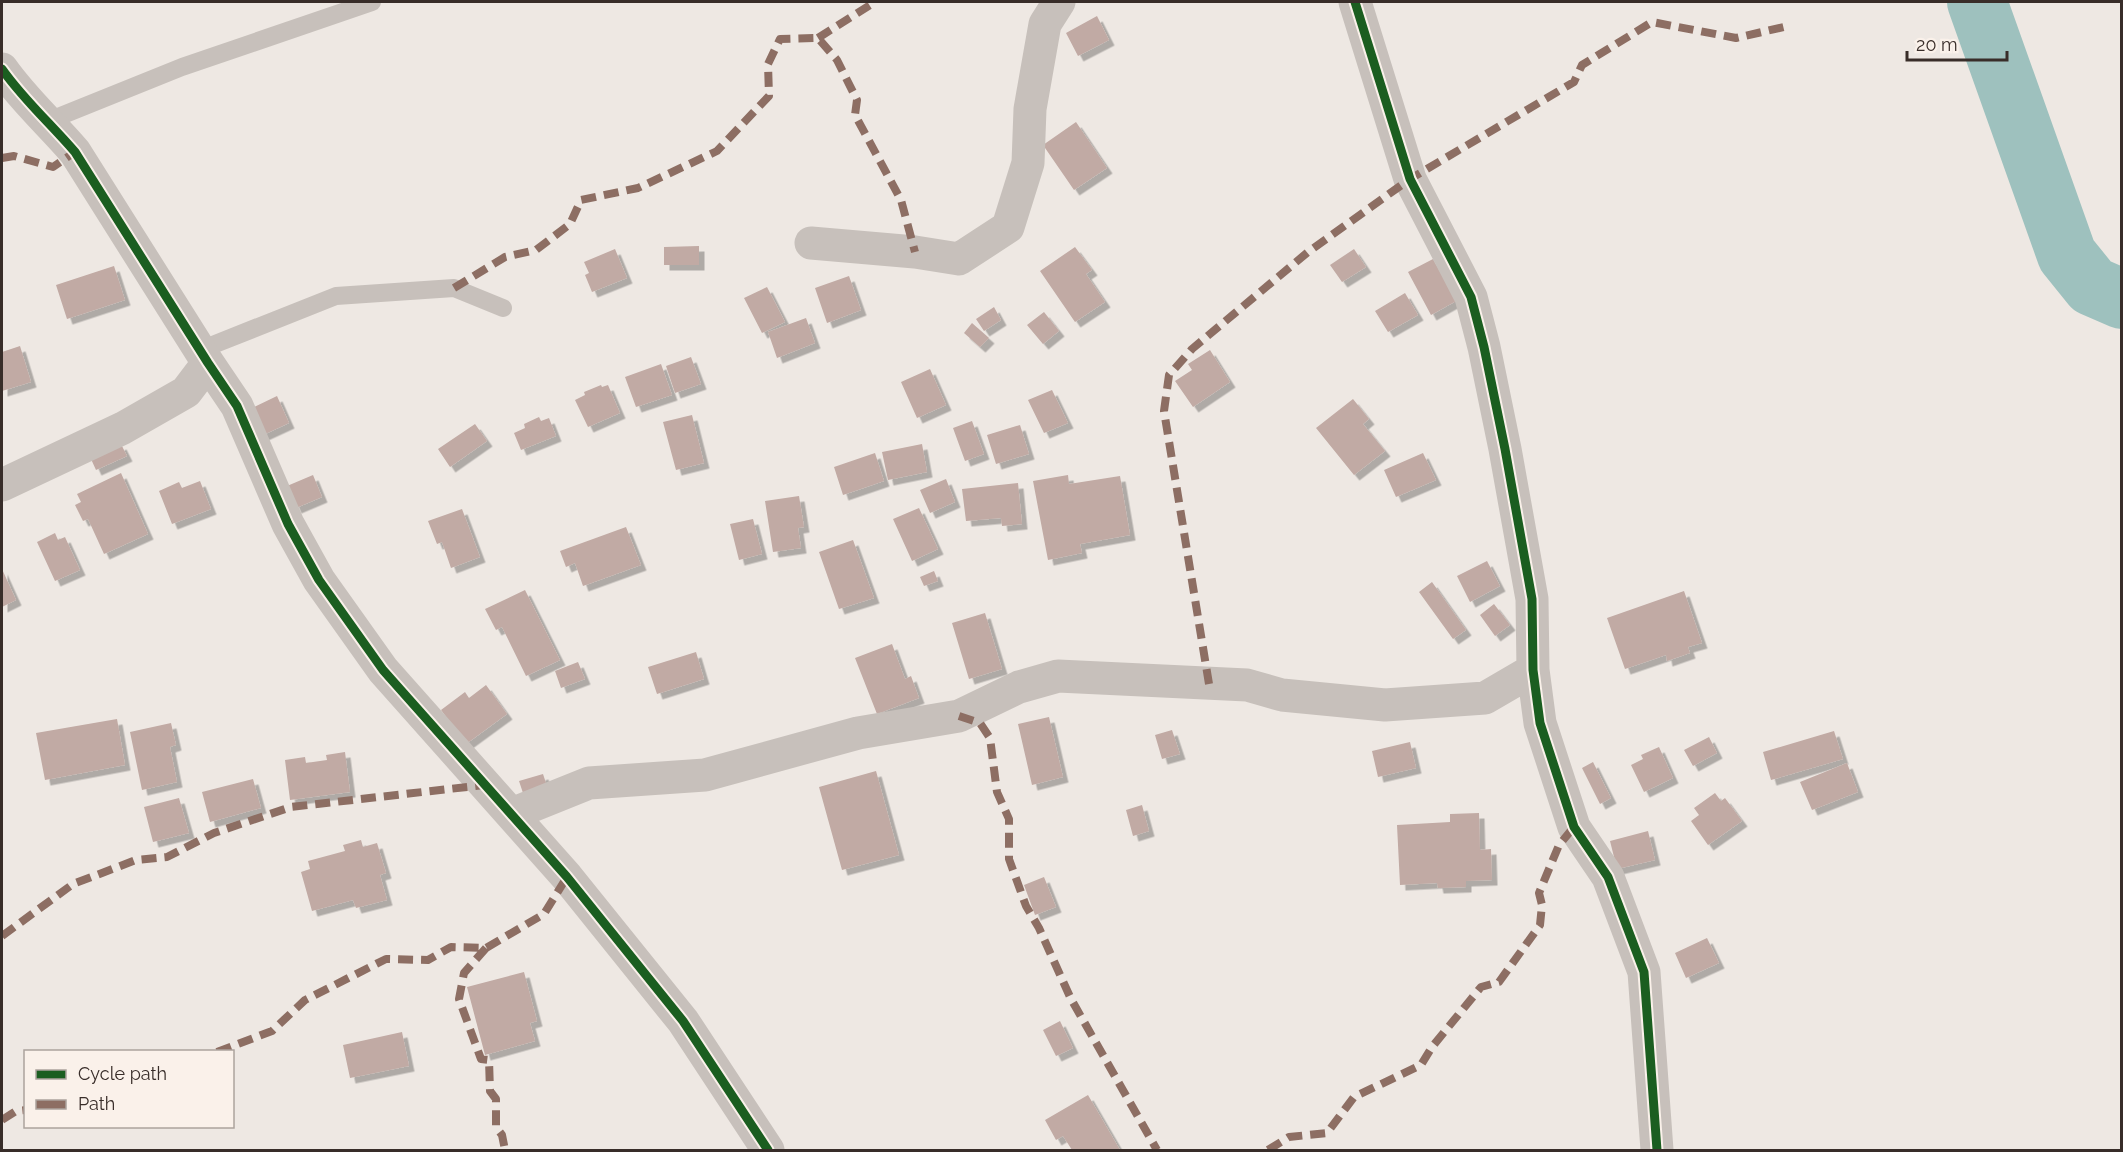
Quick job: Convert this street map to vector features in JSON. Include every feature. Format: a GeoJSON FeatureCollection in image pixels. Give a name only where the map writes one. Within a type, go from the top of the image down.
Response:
{"type":"FeatureCollection","features":[{"type":"Feature","properties":{"kind":"street"},"geometry":{"type":"LineString","coordinates":[[811,243],[915,252],[959,259],[1008,227],[1028,163],[1030,109],[1045,24],[1059,2]]}},
{"type":"Feature","properties":{"kind":"street"},"geometry":{"type":"LineString","coordinates":[[1355,2],[1410,179],[1474,307],[1505,449],[1530,589],[1533,670],[1540,723],[1574,827],[1608,878],[1644,972],[1657,1150]]}},
{"type":"Feature","properties":{"kind":"street"},"geometry":{"type":"LineString","coordinates":[[2,69],[20,94],[75,152],[237,406],[288,524],[325,589],[383,670],[567,878],[682,1021],[768,1150]]}},
{"type":"Feature","properties":{"kind":"street"},"geometry":{"type":"LineString","coordinates":[[2,485],[123,428],[186,392],[204,357]]}},
{"type":"Feature","properties":{"kind":"street"},"geometry":{"type":"LineString","coordinates":[[512,814],[589,783],[705,775],[858,733],[959,716],[1019,687],[1058,676],[1247,685],[1282,695],[1385,705],[1485,698],[1533,670]]}},
{"type":"Feature","properties":{"kind":"lane"},"geometry":{"type":"LineString","coordinates":[[48,121],[182,67],[372,2]]}},
{"type":"Feature","properties":{"kind":"lane"},"geometry":{"type":"LineString","coordinates":[[204,357],[336,296],[454,288],[503,308]]}},
{"type":"Feature","properties":{"kind":"building"},"geometry":{"type":"Polygon","coordinates":[[[1097,16],[1109,40],[1078,56],[1066,33],[1097,16]]]}},
{"type":"Feature","properties":{"kind":"building"},"geometry":{"type":"Polygon","coordinates":[[[1076,122],[1107,168],[1074,190],[1043,145],[1076,122]]]}},
{"type":"Feature","properties":{"kind":"building"},"geometry":{"type":"Polygon","coordinates":[[[699,246],[699,265],[664,265],[664,247],[699,246]]]}},
{"type":"Feature","properties":{"kind":"building"},"geometry":{"type":"Polygon","coordinates":[[[1075,247],[1092,270],[1086,274],[1105,302],[1075,322],[1040,271],[1075,247]]]}},
{"type":"Feature","properties":{"kind":"building"},"geometry":{"type":"Polygon","coordinates":[[[615,249],[627,278],[592,292],[585,275],[589,273],[584,262],[615,249]]]}},
{"type":"Feature","properties":{"kind":"building"},"geometry":{"type":"Polygon","coordinates":[[[1354,249],[1366,267],[1342,282],[1330,265],[1354,249]]]}},
{"type":"Feature","properties":{"kind":"building"},"geometry":{"type":"Polygon","coordinates":[[[1433,259],[1456,301],[1431,315],[1408,272],[1433,259]]]}},
{"type":"Feature","properties":{"kind":"building"},"geometry":{"type":"Polygon","coordinates":[[[114,266],[125,300],[67,319],[56,285],[114,266]]]}},
{"type":"Feature","properties":{"kind":"building"},"geometry":{"type":"Polygon","coordinates":[[[849,276],[861,310],[827,323],[815,288],[849,276]]]}},
{"type":"Feature","properties":{"kind":"building"},"geometry":{"type":"Polygon","coordinates":[[[767,287],[785,322],[762,333],[744,298],[767,287]]]}},
{"type":"Feature","properties":{"kind":"building"},"geometry":{"type":"Polygon","coordinates":[[[1405,293],[1418,315],[1388,332],[1375,311],[1405,293]]]}},
{"type":"Feature","properties":{"kind":"building"},"geometry":{"type":"Polygon","coordinates":[[[994,307],[1001,320],[984,331],[976,319],[994,307]]]}},
{"type":"Feature","properties":{"kind":"building"},"geometry":{"type":"Polygon","coordinates":[[[1044,312],[1059,331],[1043,344],[1027,325],[1044,312]]]}},
{"type":"Feature","properties":{"kind":"building"},"geometry":{"type":"Polygon","coordinates":[[[806,318],[815,343],[777,358],[768,332],[806,318]]]}},
{"type":"Feature","properties":{"kind":"building"},"geometry":{"type":"Polygon","coordinates":[[[972,323],[989,338],[980,347],[964,333],[972,323]]]}},
{"type":"Feature","properties":{"kind":"building"},"geometry":{"type":"Polygon","coordinates":[[[20,346],[31,382],[2,391],[2,352],[20,346]]]}},
{"type":"Feature","properties":{"kind":"building"},"geometry":{"type":"Polygon","coordinates":[[[1210,350],[1230,382],[1193,407],[1175,381],[1192,370],[1188,364],[1210,350]]]}},
{"type":"Feature","properties":{"kind":"building"},"geometry":{"type":"Polygon","coordinates":[[[691,357],[701,384],[675,393],[666,366],[691,357]]]}},
{"type":"Feature","properties":{"kind":"building"},"geometry":{"type":"Polygon","coordinates":[[[661,364],[672,395],[636,407],[625,377],[661,364]]]}},
{"type":"Feature","properties":{"kind":"building"},"geometry":{"type":"Polygon","coordinates":[[[930,369],[946,405],[917,418],[901,382],[930,369]]]}},
{"type":"Feature","properties":{"kind":"building"},"geometry":{"type":"Polygon","coordinates":[[[601,385],[602,387],[608,385],[620,413],[588,427],[575,400],[585,395],[584,392],[601,385]]]}},
{"type":"Feature","properties":{"kind":"building"},"geometry":{"type":"Polygon","coordinates":[[[1052,390],[1068,423],[1044,433],[1028,400],[1052,390]]]}},
{"type":"Feature","properties":{"kind":"building"},"geometry":{"type":"Polygon","coordinates":[[[277,396],[289,423],[263,435],[250,409],[277,396]]]}},
{"type":"Feature","properties":{"kind":"building"},"geometry":{"type":"Polygon","coordinates":[[[1353,399],[1369,419],[1363,424],[1385,451],[1354,475],[1316,428],[1353,399]]]}},
{"type":"Feature","properties":{"kind":"building"},"geometry":{"type":"Polygon","coordinates":[[[692,415],[704,463],[676,470],[663,422],[692,415]]]}},
{"type":"Feature","properties":{"kind":"building"},"geometry":{"type":"Polygon","coordinates":[[[539,417],[541,421],[549,418],[556,436],[521,450],[514,433],[525,428],[524,424],[539,417]]]}},
{"type":"Feature","properties":{"kind":"building"},"geometry":{"type":"Polygon","coordinates":[[[972,421],[984,454],[965,461],[953,428],[972,421]]]}},
{"type":"Feature","properties":{"kind":"building"},"geometry":{"type":"Polygon","coordinates":[[[475,424],[487,441],[450,467],[438,449],[475,424]]]}},
{"type":"Feature","properties":{"kind":"building"},"geometry":{"type":"Polygon","coordinates":[[[1020,425],[1029,454],[996,464],[987,435],[1020,425]]]}},
{"type":"Feature","properties":{"kind":"building"},"geometry":{"type":"Polygon","coordinates":[[[121,444],[127,456],[96,470],[91,459],[121,444]]]}},
{"type":"Feature","properties":{"kind":"building"},"geometry":{"type":"Polygon","coordinates":[[[922,444],[927,472],[888,480],[882,452],[922,444]]]}},
{"type":"Feature","properties":{"kind":"building"},"geometry":{"type":"Polygon","coordinates":[[[875,453],[884,481],[843,495],[834,467],[875,453]]]}},
{"type":"Feature","properties":{"kind":"building"},"geometry":{"type":"Polygon","coordinates":[[[1423,453],[1436,480],[1396,497],[1384,470],[1423,453]]]}},
{"type":"Feature","properties":{"kind":"building"},"geometry":{"type":"Polygon","coordinates":[[[121,473],[148,534],[104,554],[88,519],[83,521],[75,505],[81,502],[77,494],[121,473]]]}},
{"type":"Feature","properties":{"kind":"building"},"geometry":{"type":"Polygon","coordinates":[[[313,475],[322,497],[296,508],[287,486],[313,475]]]}},
{"type":"Feature","properties":{"kind":"building"},"geometry":{"type":"Polygon","coordinates":[[[1068,475],[1069,484],[1120,476],[1130,535],[1080,544],[1082,553],[1048,560],[1033,481],[1068,475]]]}},
{"type":"Feature","properties":{"kind":"building"},"geometry":{"type":"Polygon","coordinates":[[[946,479],[955,502],[930,513],[920,490],[946,479]]]}},
{"type":"Feature","properties":{"kind":"building"},"geometry":{"type":"Polygon","coordinates":[[[200,481],[211,509],[172,524],[159,491],[179,482],[182,488],[200,481]]]}},
{"type":"Feature","properties":{"kind":"building"},"geometry":{"type":"Polygon","coordinates":[[[1018,483],[1022,524],[1002,526],[1001,518],[966,521],[962,489],[1018,483]]]}},
{"type":"Feature","properties":{"kind":"building"},"geometry":{"type":"Polygon","coordinates":[[[799,496],[804,527],[798,528],[801,548],[773,552],[765,501],[799,496]]]}},
{"type":"Feature","properties":{"kind":"building"},"geometry":{"type":"Polygon","coordinates":[[[919,508],[938,549],[912,561],[893,519],[919,508]]]}},
{"type":"Feature","properties":{"kind":"building"},"geometry":{"type":"Polygon","coordinates":[[[462,509],[480,557],[451,568],[442,542],[437,544],[428,521],[462,509]]]}},
{"type":"Feature","properties":{"kind":"building"},"geometry":{"type":"Polygon","coordinates":[[[753,519],[762,554],[739,560],[730,524],[753,519]]]}},
{"type":"Feature","properties":{"kind":"building"},"geometry":{"type":"Polygon","coordinates":[[[626,527],[641,565],[583,586],[575,563],[566,567],[560,551],[626,527]]]}},
{"type":"Feature","properties":{"kind":"building"},"geometry":{"type":"Polygon","coordinates":[[[55,533],[58,540],[65,537],[80,570],[55,581],[37,542],[55,533]]]}},
{"type":"Feature","properties":{"kind":"building"},"geometry":{"type":"Polygon","coordinates":[[[853,540],[874,598],[839,609],[819,552],[853,540]]]}},
{"type":"Feature","properties":{"kind":"building"},"geometry":{"type":"Polygon","coordinates":[[[1487,561],[1500,586],[1470,602],[1457,576],[1487,561]]]}},
{"type":"Feature","properties":{"kind":"building"},"geometry":{"type":"Polygon","coordinates":[[[2,569],[16,600],[2,607],[2,569]]]}},
{"type":"Feature","properties":{"kind":"building"},"geometry":{"type":"Polygon","coordinates":[[[934,571],[938,581],[924,586],[920,577],[934,571]]]}},
{"type":"Feature","properties":{"kind":"building"},"geometry":{"type":"Polygon","coordinates":[[[1432,582],[1466,630],[1453,639],[1419,592],[1432,582]]]}},
{"type":"Feature","properties":{"kind":"building"},"geometry":{"type":"Polygon","coordinates":[[[525,590],[560,660],[526,676],[502,627],[496,630],[485,609],[525,590]]]}},
{"type":"Feature","properties":{"kind":"building"},"geometry":{"type":"Polygon","coordinates":[[[1684,591],[1702,643],[1688,647],[1690,653],[1667,661],[1666,655],[1625,669],[1607,618],[1684,591]]]}},
{"type":"Feature","properties":{"kind":"building"},"geometry":{"type":"Polygon","coordinates":[[[1494,604],[1510,625],[1495,636],[1480,615],[1494,604]]]}},
{"type":"Feature","properties":{"kind":"building"},"geometry":{"type":"Polygon","coordinates":[[[985,613],[1002,669],[969,679],[952,623],[985,613]]]}},
{"type":"Feature","properties":{"kind":"building"},"geometry":{"type":"Polygon","coordinates":[[[892,644],[905,679],[911,676],[919,698],[877,714],[855,658],[892,644]]]}},
{"type":"Feature","properties":{"kind":"building"},"geometry":{"type":"Polygon","coordinates":[[[696,652],[704,679],[657,694],[648,667],[696,652]]]}},
{"type":"Feature","properties":{"kind":"building"},"geometry":{"type":"Polygon","coordinates":[[[578,662],[585,679],[561,688],[555,671],[578,662]]]}},
{"type":"Feature","properties":{"kind":"building"},"geometry":{"type":"Polygon","coordinates":[[[486,685],[507,714],[466,744],[441,710],[465,692],[469,698],[486,685]]]}},
{"type":"Feature","properties":{"kind":"building"},"geometry":{"type":"Polygon","coordinates":[[[1049,717],[1063,777],[1032,785],[1018,724],[1049,717]]]}},
{"type":"Feature","properties":{"kind":"building"},"geometry":{"type":"Polygon","coordinates":[[[117,719],[125,765],[45,780],[36,733],[117,719]]]}},
{"type":"Feature","properties":{"kind":"building"},"geometry":{"type":"Polygon","coordinates":[[[171,723],[176,745],[170,747],[177,782],[142,790],[130,732],[171,723]]]}},
{"type":"Feature","properties":{"kind":"building"},"geometry":{"type":"Polygon","coordinates":[[[1172,730],[1180,754],[1162,759],[1155,735],[1172,730]]]}},
{"type":"Feature","properties":{"kind":"building"},"geometry":{"type":"Polygon","coordinates":[[[1834,731],[1843,759],[1771,780],[1763,752],[1834,731]]]}},
{"type":"Feature","properties":{"kind":"building"},"geometry":{"type":"Polygon","coordinates":[[[1709,737],[1717,753],[1693,766],[1684,750],[1709,737]]]}},
{"type":"Feature","properties":{"kind":"building"},"geometry":{"type":"Polygon","coordinates":[[[1410,742],[1416,768],[1378,777],[1372,751],[1410,742]]]}},
{"type":"Feature","properties":{"kind":"building"},"geometry":{"type":"Polygon","coordinates":[[[1659,747],[1673,778],[1644,792],[1631,765],[1643,759],[1641,755],[1659,747]]]}},
{"type":"Feature","properties":{"kind":"building"},"geometry":{"type":"Polygon","coordinates":[[[345,752],[350,792],[290,800],[285,760],[305,757],[306,763],[327,760],[326,755],[345,752]]]}},
{"type":"Feature","properties":{"kind":"building"},"geometry":{"type":"Polygon","coordinates":[[[1593,762],[1611,798],[1600,804],[1582,768],[1593,762]]]}},
{"type":"Feature","properties":{"kind":"building"},"geometry":{"type":"Polygon","coordinates":[[[1847,763],[1858,792],[1812,810],[1800,782],[1847,763]]]}},
{"type":"Feature","properties":{"kind":"building"},"geometry":{"type":"Polygon","coordinates":[[[876,771],[899,855],[842,870],[819,787],[876,771]]]}},
{"type":"Feature","properties":{"kind":"building"},"geometry":{"type":"Polygon","coordinates":[[[543,774],[548,789],[524,796],[519,781],[543,774]]]}},
{"type":"Feature","properties":{"kind":"building"},"geometry":{"type":"Polygon","coordinates":[[[253,779],[261,808],[210,822],[202,792],[253,779]]]}},
{"type":"Feature","properties":{"kind":"building"},"geometry":{"type":"Polygon","coordinates":[[[1715,793],[1721,801],[1725,798],[1742,821],[1708,845],[1691,821],[1699,815],[1694,808],[1715,793]]]}},
{"type":"Feature","properties":{"kind":"building"},"geometry":{"type":"Polygon","coordinates":[[[179,798],[189,833],[153,842],[144,807],[179,798]]]}},
{"type":"Feature","properties":{"kind":"building"},"geometry":{"type":"Polygon","coordinates":[[[1142,805],[1149,831],[1133,836],[1126,810],[1142,805]]]}},
{"type":"Feature","properties":{"kind":"building"},"geometry":{"type":"Polygon","coordinates":[[[1479,813],[1480,850],[1491,849],[1492,880],[1466,881],[1466,887],[1438,888],[1437,883],[1400,885],[1397,825],[1450,822],[1450,814],[1479,813]]]}},
{"type":"Feature","properties":{"kind":"building"},"geometry":{"type":"Polygon","coordinates":[[[1648,831],[1655,860],[1617,869],[1610,841],[1648,831]]]}},
{"type":"Feature","properties":{"kind":"building"},"geometry":{"type":"Polygon","coordinates":[[[361,840],[363,847],[377,843],[386,873],[380,875],[387,900],[356,908],[353,900],[312,911],[301,872],[310,869],[308,861],[345,851],[343,845],[361,840]]]}},
{"type":"Feature","properties":{"kind":"building"},"geometry":{"type":"Polygon","coordinates":[[[1044,877],[1056,907],[1035,915],[1024,885],[1044,877]]]}},
{"type":"Feature","properties":{"kind":"building"},"geometry":{"type":"Polygon","coordinates":[[[1707,938],[1719,963],[1686,978],[1675,953],[1707,938]]]}},
{"type":"Feature","properties":{"kind":"building"},"geometry":{"type":"Polygon","coordinates":[[[524,972],[537,1021],[530,1023],[535,1041],[485,1055],[467,987],[524,972]]]}},
{"type":"Feature","properties":{"kind":"building"},"geometry":{"type":"Polygon","coordinates":[[[1060,1021],[1073,1048],[1056,1056],[1043,1030],[1060,1021]]]}},
{"type":"Feature","properties":{"kind":"building"},"geometry":{"type":"Polygon","coordinates":[[[402,1032],[409,1066],[350,1078],[343,1045],[402,1032]]]}},
{"type":"Feature","properties":{"kind":"building"},"geometry":{"type":"Polygon","coordinates":[[[1088,1095],[1120,1150],[1072,1150],[1063,1136],[1056,1140],[1045,1120],[1088,1095]]]}},
{"type":"Feature","properties":{"kind":"waterway"},"geometry":{"type":"LineString","coordinates":[[1977,2],[2067,255],[2092,286],[2122,299]]}},
{"type":"Feature","properties":{"kind":"marked path"},"geometry":{"type":"LineString","coordinates":[[818,38],[875,2]]}},
{"type":"Feature","properties":{"kind":"marked path"},"geometry":{"type":"LineString","coordinates":[[1209,684],[1164,411],[1169,375],[1192,349],[1308,252],[1410,179],[1574,82],[1582,65],[1652,22],[1736,38],[1788,26]]}},
{"type":"Feature","properties":{"kind":"marked path"},"geometry":{"type":"LineString","coordinates":[[454,288],[505,257],[536,250],[570,224],[581,200],[638,188],[717,151],[769,96],[768,64],[780,39],[818,38],[837,60],[857,100],[855,115],[901,200],[915,252]]}},
{"type":"Feature","properties":{"kind":"marked path"},"geometry":{"type":"LineString","coordinates":[[2,158],[14,156],[53,167],[75,152]]}},
{"type":"Feature","properties":{"kind":"marked path"},"geometry":{"type":"LineString","coordinates":[[959,716],[980,723],[990,738],[997,792],[1009,819],[1009,859],[1026,906],[1039,928],[1071,999],[1157,1150]]}},
{"type":"Feature","properties":{"kind":"marked path"},"geometry":{"type":"LineString","coordinates":[[2,936],[73,884],[136,860],[167,857],[214,833],[291,807],[484,785]]}},
{"type":"Feature","properties":{"kind":"marked path"},"geometry":{"type":"LineString","coordinates":[[1268,1150],[1289,1137],[1327,1133],[1354,1097],[1421,1065],[1432,1047],[1481,987],[1499,982],[1540,925],[1542,905],[1539,893],[1559,845],[1574,827]]}},
{"type":"Feature","properties":{"kind":"marked path"},"geometry":{"type":"LineString","coordinates":[[222,1050],[272,1031],[305,1000],[386,959],[428,960],[451,947],[486,948],[544,914],[567,877]]}},
{"type":"Feature","properties":{"kind":"marked path"},"geometry":{"type":"LineString","coordinates":[[486,948],[464,973],[459,999],[481,1059],[489,1060],[490,1091],[496,1099],[496,1127],[502,1135],[505,1150]]}},
{"type":"Feature","properties":{"kind":"marked path"},"geometry":{"type":"LineString","coordinates":[[2,1120],[16,1111],[24,1110]]}},
{"type":"Feature","properties":{"kind":"cycle path"},"geometry":{"type":"LineString","coordinates":[[1355,2],[1410,179],[1471,297],[1505,449],[1532,599],[1533,670],[1540,723],[1574,827],[1608,877],[1644,972],[1657,1150]]}},
{"type":"Feature","properties":{"kind":"cycle path"},"geometry":{"type":"LineString","coordinates":[[2,69],[75,152],[237,406],[288,524],[319,580],[383,670],[567,877],[683,1021],[768,1150]]}}]}
